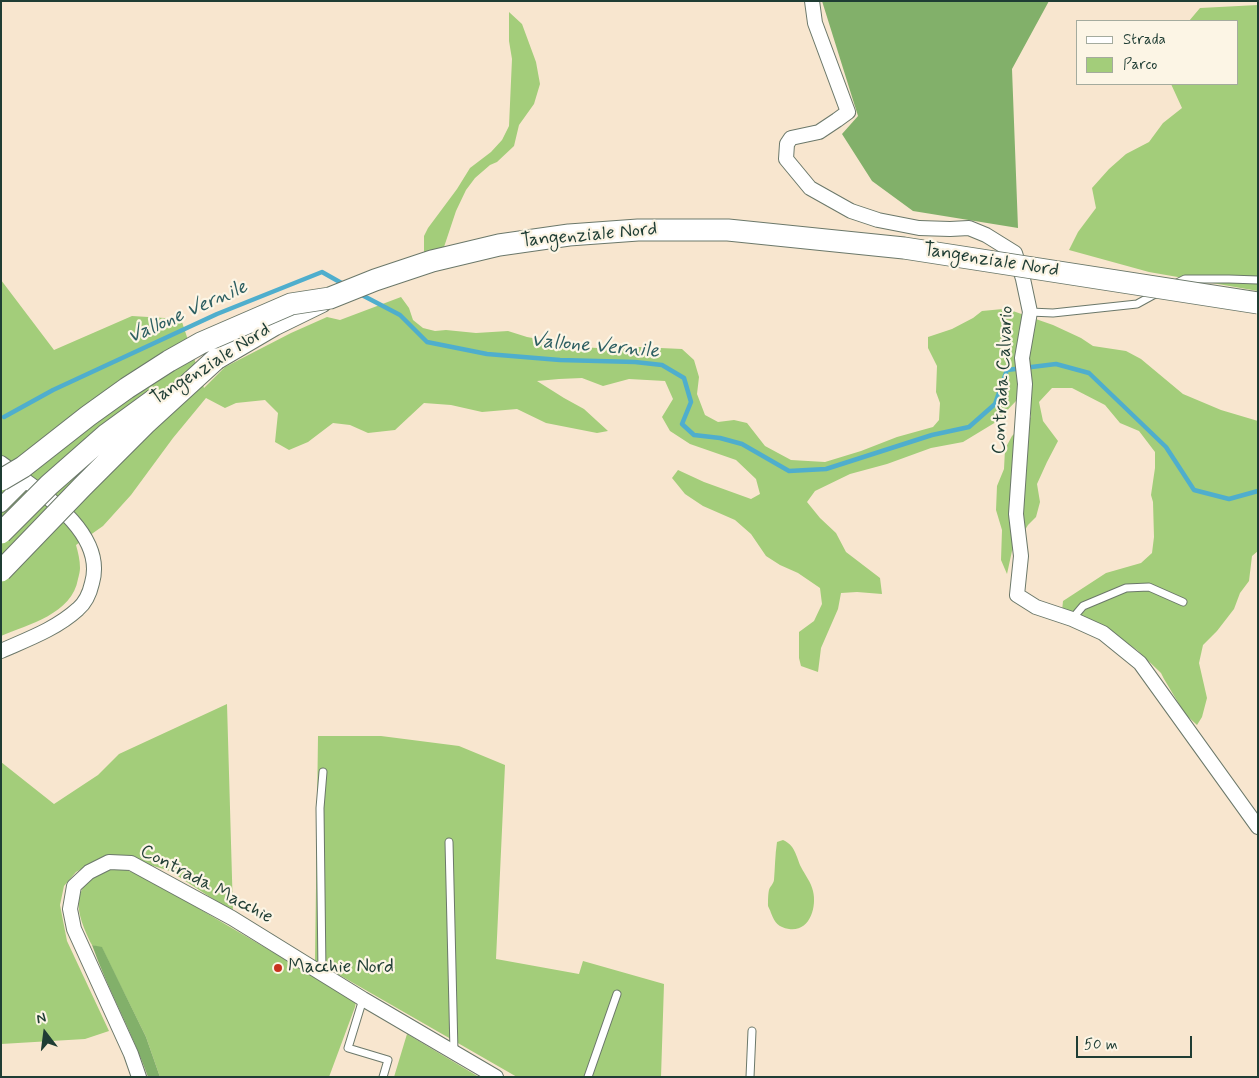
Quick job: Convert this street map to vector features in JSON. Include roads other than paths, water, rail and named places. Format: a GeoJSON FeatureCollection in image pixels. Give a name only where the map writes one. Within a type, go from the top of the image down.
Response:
{"type":"FeatureCollection","features":[{"type":"Feature","properties":{"kind":"main road","name":"Tangenziale Nord"},"geometry":{"type":"LineString","coordinates":[[1,533],[49,485],[107,434],[169,388],[216,359],[274,326],[330,298],[375,280],[432,262],[499,245],[569,235],[638,230],[728,230],[904,248],[1258,303]]}},
{"type":"Feature","properties":{"kind":"main road"},"geometry":{"type":"LineString","coordinates":[[1,480],[23,467],[127,388],[200,343],[291,304],[330,298]]}},
{"type":"Feature","properties":{"kind":"main road"},"geometry":{"type":"LineString","coordinates":[[1,570],[145,424],[216,359]]}},
{"type":"Feature","properties":{"kind":"street","name":"Contrada Calvario"},"geometry":{"type":"LineString","coordinates":[[812,1],[815,23],[848,112],[819,132],[791,138],[787,144],[786,159],[810,188],[851,211],[878,220],[919,228],[969,228],[986,235],[1015,253],[1023,278],[1030,312],[1022,358],[1025,384],[1016,514],[1021,556],[1017,595],[1036,607],[1072,619],[1103,633],[1140,663],[1258,827]]}},
{"type":"Feature","properties":{"kind":"street"},"geometry":{"type":"LineString","coordinates":[[1,463],[64,511],[81,531],[90,547],[94,561],[94,578],[90,592],[80,608],[60,623],[1,651]]}},
{"type":"Feature","properties":{"kind":"street"},"geometry":{"type":"LineString","coordinates":[[1,504],[25,481]]}},
{"type":"Feature","properties":{"kind":"street","name":"Contrada Macchie"},"geometry":{"type":"LineString","coordinates":[[139,1077],[131,1054],[74,929],[70,909],[74,886],[89,872],[108,862],[131,863],[232,918],[362,999],[496,1077]]}},
{"type":"Feature","properties":{"kind":"lane"},"geometry":{"type":"LineString","coordinates":[[1030,312],[1053,313],[1137,304],[1185,279],[1229,278],[1258,280]]}},
{"type":"Feature","properties":{"kind":"lane"},"geometry":{"type":"LineString","coordinates":[[1072,619],[1083,606],[1126,588],[1149,587],[1183,602]]}},
{"type":"Feature","properties":{"kind":"lane"},"geometry":{"type":"LineString","coordinates":[[322,974],[320,808],[323,772]]}},
{"type":"Feature","properties":{"kind":"lane"},"geometry":{"type":"LineString","coordinates":[[449,842],[454,1052]]}},
{"type":"Feature","properties":{"kind":"lane"},"geometry":{"type":"LineString","coordinates":[[588,1077],[617,994]]}},
{"type":"Feature","properties":{"kind":"lane"},"geometry":{"type":"LineString","coordinates":[[362,999],[348,1048],[388,1060],[383,1077]]}},
{"type":"Feature","properties":{"kind":"lane"},"geometry":{"type":"LineString","coordinates":[[750,1077],[752,1031]]}},
{"type":"Feature","properties":{"kind":"waterway","name":"Vallone Vernile"},"geometry":{"type":"LineString","coordinates":[[4,417],[53,390],[217,314],[322,272],[345,285]]}},
{"type":"Feature","properties":{"kind":"waterway","name":"Vallone Vernile"},"geometry":{"type":"LineString","coordinates":[[360,294],[400,315],[427,342],[487,354],[662,365],[684,378],[691,402],[682,424],[694,435],[720,438],[742,444],[789,471],[826,469],[932,435],[969,427],[995,404],[1007,370],[1056,364],[1089,373],[1166,447],[1194,490],[1229,499],[1258,491]]}},
{"type":"Feature","properties":{"kind":"place","name":"Macchie Nord"},"geometry":{"type":"Point","coordinates":[278,968]}}]}
